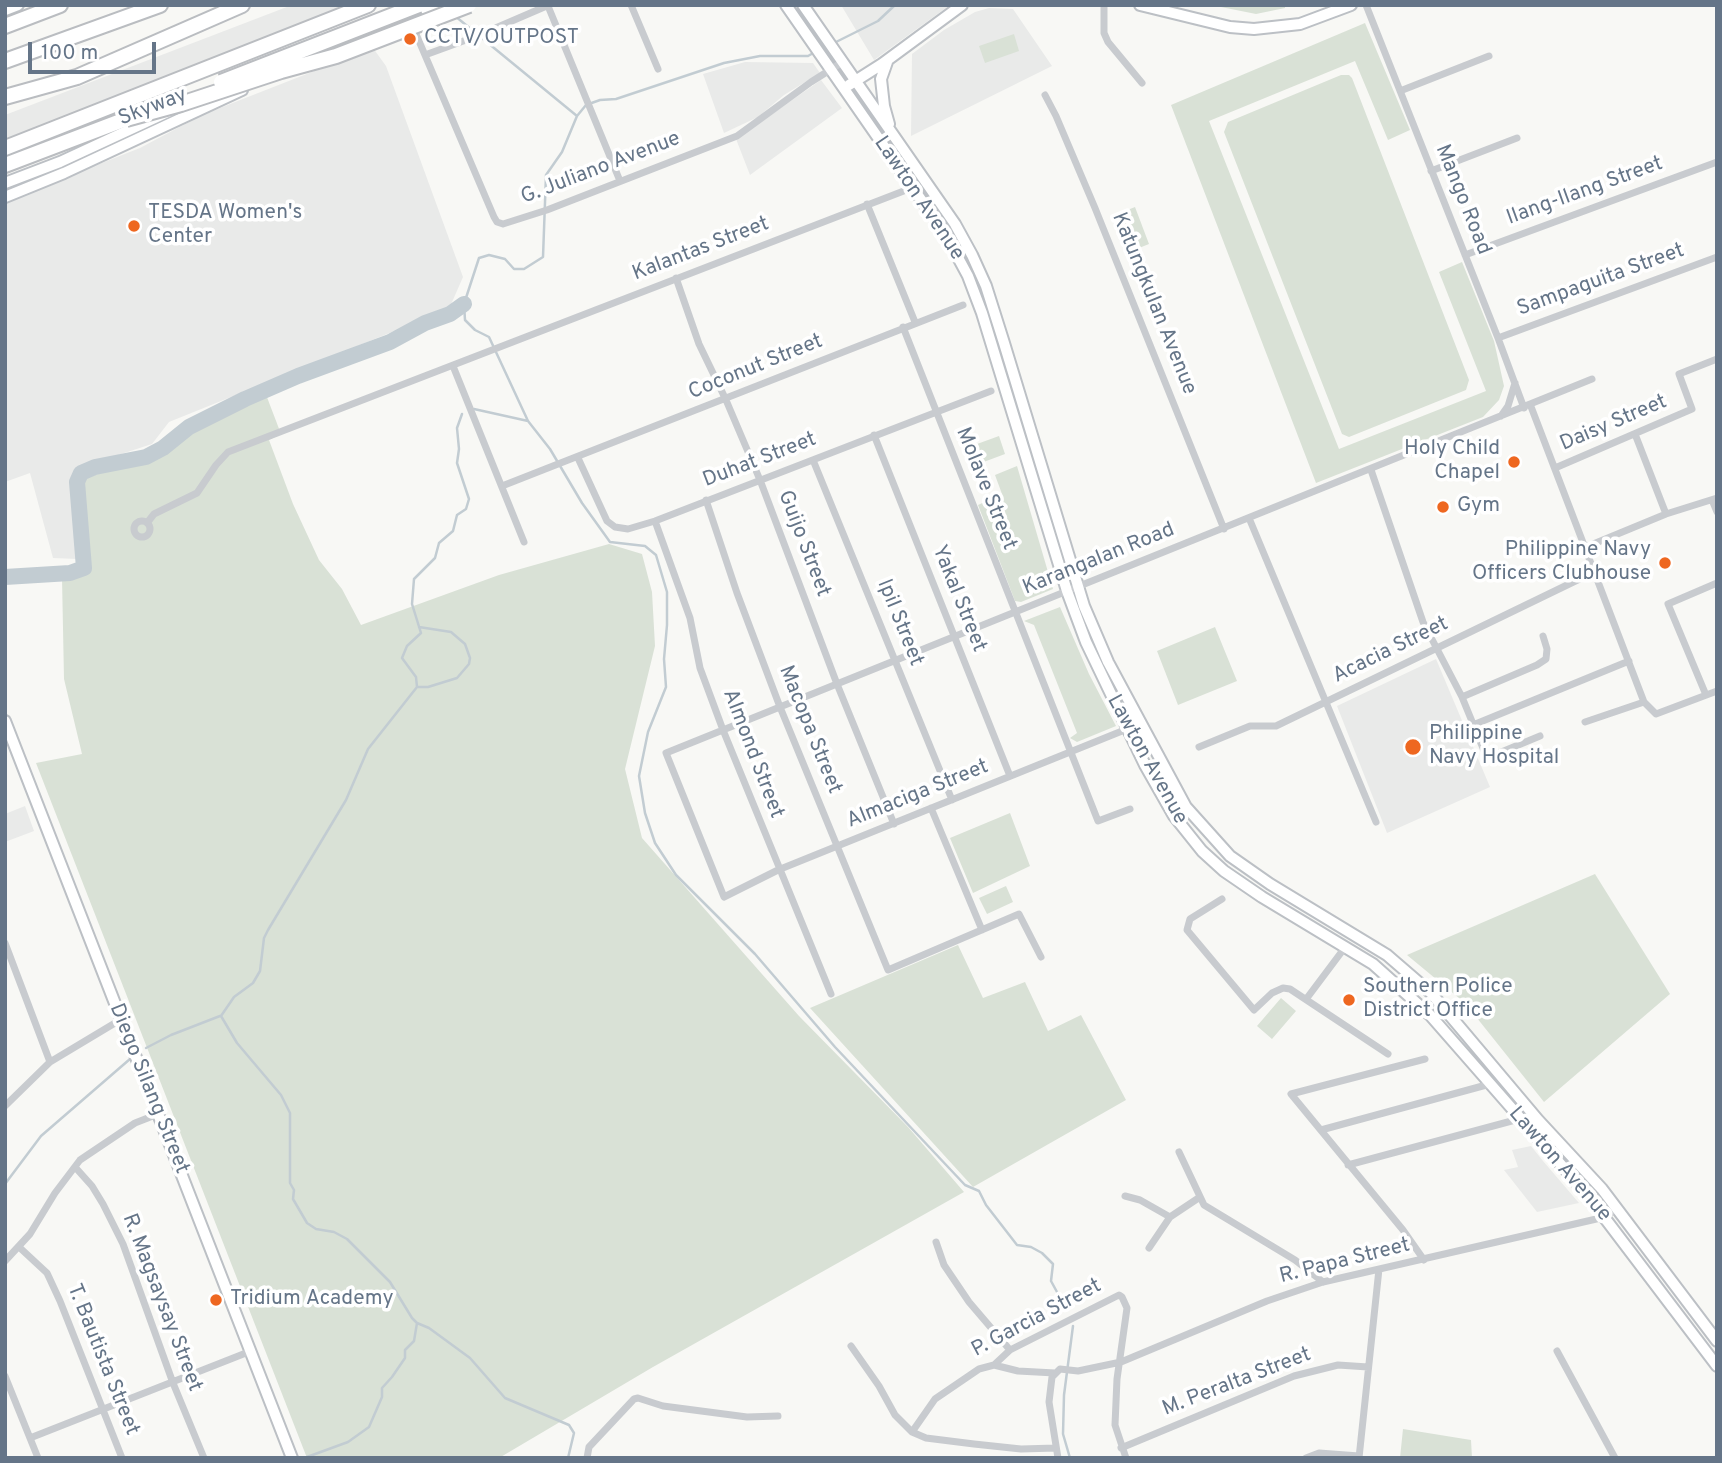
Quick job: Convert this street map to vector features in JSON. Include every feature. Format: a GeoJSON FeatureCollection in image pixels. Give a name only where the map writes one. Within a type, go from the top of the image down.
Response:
{"type":"FeatureCollection","features":[{"type":"Feature","properties":{"kind":"highway"},"geometry":{"type":"LineString","coordinates":[[5,26],[60,5]]}},
{"type":"Feature","properties":{"kind":"highway"},"geometry":{"type":"LineString","coordinates":[[5,61],[160,5]]}},
{"type":"Feature","properties":{"kind":"highway"},"geometry":{"type":"LineString","coordinates":[[5,97],[77,76],[242,5]]}},
{"type":"Feature","properties":{"kind":"highway"},"geometry":{"type":"LineString","coordinates":[[332,19],[361,5]]}},
{"type":"Feature","properties":{"kind":"highway","name":"Skyway"},"geometry":{"type":"LineString","coordinates":[[5,148],[368,5]]}},
{"type":"Feature","properties":{"kind":"highway","name":"Skyway"},"geometry":{"type":"LineString","coordinates":[[5,165],[419,5]]}},
{"type":"Feature","properties":{"kind":"highway"},"geometry":{"type":"LineString","coordinates":[[125,119],[336,56],[469,5]]}},
{"type":"Feature","properties":{"kind":"main road"},"geometry":{"type":"LineString","coordinates":[[5,10],[18,5]]}},
{"type":"Feature","properties":{"kind":"main road"},"geometry":{"type":"LineString","coordinates":[[5,183],[207,105],[407,10],[440,5]]}},
{"type":"Feature","properties":{"kind":"main road","name":"Lawton Avenue"},"geometry":{"type":"LineString","coordinates":[[786,5],[914,187],[960,260],[982,313],[1067,591],[1096,667],[1164,800],[1187,835],[1224,871],[1373,964],[1414,999],[1605,1217],[1717,1366]]}},
{"type":"Feature","properties":{"kind":"main road","name":"Lawton Avenue"},"geometry":{"type":"LineString","coordinates":[[803,5],[955,224],[986,286],[1079,586],[1097,635],[1121,686],[1186,807],[1206,833],[1245,868],[1368,942],[1409,972],[1448,1011],[1538,1120],[1572,1154],[1617,1208],[1717,1341]]}},
{"type":"Feature","properties":{"kind":"main road"},"geometry":{"type":"LineString","coordinates":[[844,89],[962,5]]}},
{"type":"Feature","properties":{"kind":"main road"},"geometry":{"type":"LineString","coordinates":[[1140,5],[1230,27],[1276,29],[1300,24],[1351,5]]}},
{"type":"Feature","properties":{"kind":"main road"},"geometry":{"type":"LineString","coordinates":[[889,59],[882,69],[881,79],[884,106],[892,135]]}},
{"type":"Feature","properties":{"kind":"main road"},"geometry":{"type":"LineString","coordinates":[[5,197],[64,173],[147,129]]}},
{"type":"Feature","properties":{"kind":"main road","name":"Diego Silang Street"},"geometry":{"type":"LineString","coordinates":[[5,721],[292,1458]]}},
{"type":"Feature","properties":{"kind":"street"},"geometry":{"type":"LineString","coordinates":[[425,54],[477,36],[549,5],[620,181]]}},
{"type":"Feature","properties":{"kind":"street"},"geometry":{"type":"LineString","coordinates":[[631,5],[658,69]]}},
{"type":"Feature","properties":{"kind":"street"},"geometry":{"type":"LineString","coordinates":[[1104,5],[1104,33],[1108,42],[1142,83]]}},
{"type":"Feature","properties":{"kind":"street","name":"Mango Road"},"geometry":{"type":"LineString","coordinates":[[1366,5],[1515,383],[1555,467],[1644,702]]}},
{"type":"Feature","properties":{"kind":"street","name":"G. Juliano Avenue"},"geometry":{"type":"LineString","coordinates":[[407,10],[494,217],[497,222],[503,224],[547,210],[737,136],[827,64],[839,58]]}},
{"type":"Feature","properties":{"kind":"street"},"geometry":{"type":"LineString","coordinates":[[1399,91],[1489,56]]}},
{"type":"Feature","properties":{"kind":"street","name":"Katungkulan Avenue"},"geometry":{"type":"LineString","coordinates":[[1045,95],[1095,208],[1224,529]]}},
{"type":"Feature","properties":{"kind":"street"},"geometry":{"type":"LineString","coordinates":[[1431,170],[1517,138]]}},
{"type":"Feature","properties":{"kind":"street","name":"Ilang-Ilang Street"},"geometry":{"type":"LineString","coordinates":[[1465,255],[1717,162]]}},
{"type":"Feature","properties":{"kind":"street","name":"Kalantas Street"},"geometry":{"type":"LineString","coordinates":[[453,366],[914,187]]}},
{"type":"Feature","properties":{"kind":"street"},"geometry":{"type":"LineString","coordinates":[[867,204],[915,323]]}},
{"type":"Feature","properties":{"kind":"street","name":"Sampaguita Street"},"geometry":{"type":"LineString","coordinates":[[1498,338],[1717,257]]}},
{"type":"Feature","properties":{"kind":"street","name":"Guijo Street"},"geometry":{"type":"LineString","coordinates":[[676,278],[699,344],[760,480],[837,684],[894,824]]}},
{"type":"Feature","properties":{"kind":"street","name":"Coconut Street"},"geometry":{"type":"LineString","coordinates":[[502,486],[963,305]]}},
{"type":"Feature","properties":{"kind":"street","name":"Molave Street"},"geometry":{"type":"LineString","coordinates":[[903,327],[1098,821],[1130,809]]}},
{"type":"Feature","properties":{"kind":"street","name":"Daisy Street"},"geometry":{"type":"LineString","coordinates":[[1555,467],[1692,409],[1679,374],[1717,359]]}},
{"type":"Feature","properties":{"kind":"street"},"geometry":{"type":"LineString","coordinates":[[147,523],[154,513],[197,493],[215,465],[228,453],[453,366],[524,542]]}},
{"type":"Feature","properties":{"kind":"street","name":"Karangalan Road"},"geometry":{"type":"LineString","coordinates":[[724,897],[666,753],[1592,379]]}},
{"type":"Feature","properties":{"kind":"street"},"geometry":{"type":"LineString","coordinates":[[1501,416],[1508,406],[1515,383]]}},
{"type":"Feature","properties":{"kind":"street","name":"Duhat Street"},"geometry":{"type":"LineString","coordinates":[[579,457],[607,520],[615,527],[628,529],[655,521],[991,391]]}},
{"type":"Feature","properties":{"kind":"street"},"geometry":{"type":"LineString","coordinates":[[1635,434],[1666,514]]}},
{"type":"Feature","properties":{"kind":"street","name":"Yakal Street"},"geometry":{"type":"LineString","coordinates":[[874,435],[1010,776]]}},
{"type":"Feature","properties":{"kind":"street","name":"Ipil Street"},"geometry":{"type":"LineString","coordinates":[[813,460],[952,800]]}},
{"type":"Feature","properties":{"kind":"street"},"geometry":{"type":"LineString","coordinates":[[1371,470],[1423,622],[1462,697],[1487,758],[1540,737]]}},
{"type":"Feature","properties":{"kind":"street"},"geometry":{"type":"LineString","coordinates":[[1586,547],[1666,514],[1714,499],[1717,512]]}},
{"type":"Feature","properties":{"kind":"street","name":"Macopa Street"},"geometry":{"type":"LineString","coordinates":[[706,500],[737,593],[780,707],[888,970],[982,930]]}},
{"type":"Feature","properties":{"kind":"street"},"geometry":{"type":"LineString","coordinates":[[1249,518],[1376,822]]}},
{"type":"Feature","properties":{"kind":"street","name":"Almond Street"},"geometry":{"type":"LineString","coordinates":[[655,521],[690,618],[700,668],[723,730],[778,870],[831,994]]}},
{"type":"Feature","properties":{"kind":"street","name":"Acacia Street"},"geometry":{"type":"LineString","coordinates":[[1199,747],[1250,726],[1276,726],[1594,572]]}},
{"type":"Feature","properties":{"kind":"street"},"geometry":{"type":"LineString","coordinates":[[1706,695],[1668,604],[1716,587]]}},
{"type":"Feature","properties":{"kind":"street"},"geometry":{"type":"LineString","coordinates":[[1462,697],[1546,659],[1547,649],[1542,636]]}},
{"type":"Feature","properties":{"kind":"street"},"geometry":{"type":"LineString","coordinates":[[1474,725],[1629,661]]}},
{"type":"Feature","properties":{"kind":"street"},"geometry":{"type":"LineString","coordinates":[[1585,722],[1644,702],[1656,714],[1717,691]]}},
{"type":"Feature","properties":{"kind":"street","name":"Almaciga Street"},"geometry":{"type":"LineString","coordinates":[[724,897],[778,870],[1127,729]]}},
{"type":"Feature","properties":{"kind":"street"},"geometry":{"type":"LineString","coordinates":[[932,808],[982,930],[1019,914],[1041,957]]}},
{"type":"Feature","properties":{"kind":"street"},"geometry":{"type":"LineString","coordinates":[[1222,899],[1190,919],[1187,930],[1254,1010],[1272,993],[1283,988],[1290,989],[1388,1054]]}},
{"type":"Feature","properties":{"kind":"street"},"geometry":{"type":"LineString","coordinates":[[5,943],[50,1062]]}},
{"type":"Feature","properties":{"kind":"street"},"geometry":{"type":"LineString","coordinates":[[1307,998],[1346,946]]}},
{"type":"Feature","properties":{"kind":"street"},"geometry":{"type":"LineString","coordinates":[[5,1106],[50,1062],[120,1020]]}},
{"type":"Feature","properties":{"kind":"street"},"geometry":{"type":"LineString","coordinates":[[1424,1260],[1403,1230],[1291,1094],[1425,1059]]}},
{"type":"Feature","properties":{"kind":"street"},"geometry":{"type":"LineString","coordinates":[[1321,1130],[1490,1084]]}},
{"type":"Feature","properties":{"kind":"street"},"geometry":{"type":"LineString","coordinates":[[5,1261],[19,1247],[80,1160],[135,1123],[158,1114]]}},
{"type":"Feature","properties":{"kind":"street"},"geometry":{"type":"LineString","coordinates":[[1348,1164],[1519,1119]]}},
{"type":"Feature","properties":{"kind":"street"},"geometry":{"type":"LineString","coordinates":[[1178,1152],[1205,1205],[1295,1260],[1323,1282]]}},
{"type":"Feature","properties":{"kind":"street","name":"R. Magsaysay Street"},"geometry":{"type":"LineString","coordinates":[[75,1167],[103,1204],[122,1244],[204,1458]]}},
{"type":"Feature","properties":{"kind":"street"},"geometry":{"type":"LineString","coordinates":[[1125,1196],[1140,1200],[1170,1217]]}},
{"type":"Feature","properties":{"kind":"street"},"geometry":{"type":"LineString","coordinates":[[1149,1248],[1170,1217],[1200,1197]]}},
{"type":"Feature","properties":{"kind":"street"},"geometry":{"type":"LineString","coordinates":[[1605,1217],[1617,1208]]}},
{"type":"Feature","properties":{"kind":"street","name":"R. Papa Street"},"geometry":{"type":"LineString","coordinates":[[994,1365],[1018,1371],[1078,1371],[1121,1362],[1267,1301],[1323,1282],[1605,1217]]}},
{"type":"Feature","properties":{"kind":"street"},"geometry":{"type":"LineString","coordinates":[[936,1242],[944,1265],[969,1301],[1010,1350]]}},
{"type":"Feature","properties":{"kind":"street","name":"T. Bautista Street"},"geometry":{"type":"LineString","coordinates":[[19,1247],[47,1273],[122,1458]]}},
{"type":"Feature","properties":{"kind":"street"},"geometry":{"type":"LineString","coordinates":[[1306,1458],[1319,1453],[1359,1457],[1379,1269]]}},
{"type":"Feature","properties":{"kind":"street","name":"P. Garcia Street"},"geometry":{"type":"LineString","coordinates":[[912,1432],[935,1399],[979,1369],[994,1365],[1010,1350],[1119,1296],[1128,1308],[1115,1425],[1126,1458]]}},
{"type":"Feature","properties":{"kind":"street"},"geometry":{"type":"LineString","coordinates":[[850,1346],[895,1415],[912,1432],[926,1438],[974,1444],[1021,1449],[1056,1448]]}},
{"type":"Feature","properties":{"kind":"street"},"geometry":{"type":"LineString","coordinates":[[30,1438],[251,1350]]}},
{"type":"Feature","properties":{"kind":"street"},"geometry":{"type":"LineString","coordinates":[[1557,1351],[1615,1458]]}},
{"type":"Feature","properties":{"kind":"street","name":"M. Peralta Street"},"geometry":{"type":"LineString","coordinates":[[1121,1448],[1294,1376],[1338,1366],[1368,1367]]}},
{"type":"Feature","properties":{"kind":"street"},"geometry":{"type":"LineString","coordinates":[[1058,1371],[1052,1377],[1049,1402],[1058,1458]]}},
{"type":"Feature","properties":{"kind":"street"},"geometry":{"type":"LineString","coordinates":[[5,1376],[37,1458]]}},
{"type":"Feature","properties":{"kind":"street"},"geometry":{"type":"LineString","coordinates":[[587,1458],[589,1447],[634,1399],[638,1398],[675,1408],[747,1417],[778,1416]]}},
{"type":"Feature","properties":{"kind":"shaded area"},"geometry":{"type":"Polygon","coordinates":[[[292,5],[352,5],[5,139],[5,115],[292,5]]]}},
{"type":"Feature","properties":{"kind":"shaded area"},"geometry":{"type":"Polygon","coordinates":[[[841,5],[950,5],[874,60],[841,5]]]}},
{"type":"Feature","properties":{"kind":"shaded area"},"geometry":{"type":"Polygon","coordinates":[[[1211,5],[1285,5],[1285,8],[1256,14],[1211,5]]]}},
{"type":"Feature","properties":{"kind":"shaded area"},"geometry":{"type":"Polygon","coordinates":[[[989,8],[1013,9],[1052,66],[911,136],[912,54],[944,30],[975,12],[989,8]]]}},
{"type":"Feature","properties":{"kind":"shaded area"},"geometry":{"type":"Polygon","coordinates":[[[1365,23],[1410,130],[1388,140],[1355,61],[1209,121],[1339,449],[1486,391],[1439,272],[1462,262],[1494,341],[1504,386],[1499,400],[1483,417],[1316,483],[1171,105],[1365,23]]]}},
{"type":"Feature","properties":{"kind":"shaded area"},"geometry":{"type":"Polygon","coordinates":[[[1014,34],[1019,51],[985,63],[979,46],[1014,34]]]}},
{"type":"Feature","properties":{"kind":"shaded area"},"geometry":{"type":"Polygon","coordinates":[[[373,48],[386,66],[463,277],[449,309],[169,422],[152,444],[81,467],[72,480],[78,559],[53,558],[30,473],[5,482],[5,201],[140,148],[202,115],[373,48]]]}},
{"type":"Feature","properties":{"kind":"shaded area"},"geometry":{"type":"Polygon","coordinates":[[[745,62],[813,63],[820,73],[784,95],[758,117],[724,133],[703,74],[745,62]]]}},
{"type":"Feature","properties":{"kind":"shaded area"},"geometry":{"type":"Polygon","coordinates":[[[1341,75],[1349,75],[1352,78],[1469,380],[1466,390],[1349,437],[1342,434],[1224,132],[1228,122],[1341,75]]]}},
{"type":"Feature","properties":{"kind":"shaded area"},"geometry":{"type":"Polygon","coordinates":[[[821,80],[842,108],[750,175],[736,139],[821,80]]]}},
{"type":"Feature","properties":{"kind":"shaded area"},"geometry":{"type":"Polygon","coordinates":[[[1135,207],[1149,244],[1129,252],[1115,215],[1135,207]]]}},
{"type":"Feature","properties":{"kind":"shaded area"},"geometry":{"type":"Polygon","coordinates":[[[265,392],[281,434],[269,440],[293,504],[319,560],[342,589],[361,625],[499,575],[609,544],[642,554],[652,592],[655,646],[625,769],[642,838],[799,1016],[908,1127],[964,1192],[653,1367],[499,1458],[307,1458],[36,763],[82,754],[64,679],[62,578],[86,566],[80,489],[87,478],[150,454],[196,422],[265,392]]]}},
{"type":"Feature","properties":{"kind":"shaded area"},"geometry":{"type":"Polygon","coordinates":[[[999,436],[1005,454],[973,466],[966,448],[999,436]]]}},
{"type":"Feature","properties":{"kind":"shaded area"},"geometry":{"type":"Polygon","coordinates":[[[1017,466],[1053,589],[1021,602],[1015,601],[978,505],[1002,494],[995,475],[1017,466]]]}},
{"type":"Feature","properties":{"kind":"shaded area"},"geometry":{"type":"Polygon","coordinates":[[[1060,607],[1089,674],[1116,726],[1077,742],[1070,738],[1077,733],[1034,625],[1024,621],[1060,607]]]}},
{"type":"Feature","properties":{"kind":"shaded area"},"geometry":{"type":"Polygon","coordinates":[[[1215,627],[1237,681],[1178,705],[1157,651],[1215,627]]]}},
{"type":"Feature","properties":{"kind":"shaded area","name":"Philippine Navy Hospital"},"geometry":{"type":"Polygon","coordinates":[[[1436,659],[1490,787],[1387,833],[1337,706],[1436,659]]]}},
{"type":"Feature","properties":{"kind":"shaded area"},"geometry":{"type":"Polygon","coordinates":[[[25,806],[34,831],[5,842],[5,814],[25,806]]]}},
{"type":"Feature","properties":{"kind":"shaded area"},"geometry":{"type":"Polygon","coordinates":[[[1010,813],[1030,866],[973,893],[950,838],[1010,813]]]}},
{"type":"Feature","properties":{"kind":"shaded area"},"geometry":{"type":"Polygon","coordinates":[[[1595,874],[1670,994],[1544,1102],[1465,1003],[1407,955],[1595,874]]]}},
{"type":"Feature","properties":{"kind":"shaded area"},"geometry":{"type":"Polygon","coordinates":[[[1006,886],[1013,902],[987,914],[979,898],[1006,886]]]}},
{"type":"Feature","properties":{"kind":"shaded area"},"geometry":{"type":"Polygon","coordinates":[[[958,945],[983,998],[1025,982],[1048,1031],[1081,1015],[1126,1100],[973,1187],[810,1008],[958,945]]]}},
{"type":"Feature","properties":{"kind":"shaded area"},"geometry":{"type":"Polygon","coordinates":[[[1281,998],[1296,1011],[1272,1039],[1257,1026],[1281,998]]]}},
{"type":"Feature","properties":{"kind":"shaded area"},"geometry":{"type":"Polygon","coordinates":[[[1531,1146],[1579,1203],[1537,1212],[1504,1170],[1518,1167],[1512,1150],[1531,1146]]]}},
{"type":"Feature","properties":{"kind":"shaded area"},"geometry":{"type":"Polygon","coordinates":[[[1403,1429],[1471,1440],[1472,1458],[1400,1458],[1403,1429]]]}},
{"type":"Feature","properties":{"kind":"waterway"},"geometry":{"type":"LineString","coordinates":[[834,43],[878,21],[895,5]]}},
{"type":"Feature","properties":{"kind":"waterway"},"geometry":{"type":"LineString","coordinates":[[455,16],[577,116]]}},
{"type":"Feature","properties":{"kind":"waterway"},"geometry":{"type":"LineString","coordinates":[[815,52],[808,56],[760,56],[724,63],[616,99],[600,100],[586,105],[577,116],[562,152],[546,175],[543,257],[524,269],[514,269],[505,259],[489,255],[479,258],[464,304],[465,320],[475,330],[489,337],[528,421],[550,449],[582,503],[610,542],[645,546],[656,555],[667,592],[664,659],[666,687],[648,732],[639,776],[645,813],[655,843],[676,875],[755,954],[835,1047],[965,1185],[979,1191],[986,1205],[1017,1245],[1031,1247],[1053,1264],[1051,1281],[1063,1303]]}},
{"type":"Feature","properties":{"kind":"waterway"},"geometry":{"type":"LineString","coordinates":[[5,577],[70,573],[84,568],[77,482],[81,473],[95,467],[146,457],[163,448],[189,427],[245,399],[390,342],[425,323],[450,314],[464,304]]}},
{"type":"Feature","properties":{"kind":"waterway"},"geometry":{"type":"LineString","coordinates":[[474,409],[528,421]]}},
{"type":"Feature","properties":{"kind":"waterway"},"geometry":{"type":"LineString","coordinates":[[462,414],[457,428],[457,463],[469,499],[466,509],[457,515],[453,531],[439,543],[435,558],[414,579],[412,604],[421,633],[407,646],[402,658],[416,677],[417,687],[368,749],[346,800],[264,938],[260,971],[253,983],[234,997],[221,1016],[237,1043],[281,1095],[290,1113],[290,1183],[294,1190],[293,1199],[307,1223],[316,1229],[334,1232],[347,1239],[390,1282],[412,1318],[470,1358],[505,1398],[569,1425],[574,1433],[568,1458]]}},
{"type":"Feature","properties":{"kind":"waterway"},"geometry":{"type":"LineString","coordinates":[[417,687],[428,687],[457,678],[469,664],[470,658],[465,644],[451,632],[419,627]]}},
{"type":"Feature","properties":{"kind":"waterway"},"geometry":{"type":"LineString","coordinates":[[146,1048],[220,1016]]}},
{"type":"Feature","properties":{"kind":"waterway"},"geometry":{"type":"LineString","coordinates":[[5,1184],[41,1136],[130,1059]]}},
{"type":"Feature","properties":{"kind":"waterway"},"geometry":{"type":"LineString","coordinates":[[307,1457],[348,1442],[369,1427],[382,1397],[382,1388],[405,1358],[405,1350],[414,1341],[417,1323]]}},
{"type":"Feature","properties":{"kind":"waterway"},"geometry":{"type":"LineString","coordinates":[[1070,1458],[1063,1434],[1064,1395],[1073,1326]]}},
{"type":"Feature","properties":{"kind":"place","name":"CCTV/OUTPOST"},"geometry":{"type":"Point","coordinates":[410,39]}},
{"type":"Feature","properties":{"kind":"place","name":"TESDA Women's Center"},"geometry":{"type":"Point","coordinates":[134,226]}},
{"type":"Feature","properties":{"kind":"place","name":"Holy Child Chapel"},"geometry":{"type":"Point","coordinates":[1514,462]}},
{"type":"Feature","properties":{"kind":"place","name":"Gym"},"geometry":{"type":"Point","coordinates":[1443,507]}},
{"type":"Feature","properties":{"kind":"place","name":"Philippine Navy Officers Clubhouse"},"geometry":{"type":"Point","coordinates":[1665,563]}},
{"type":"Feature","properties":{"kind":"place","name":"Philippine Navy Hospital"},"geometry":{"type":"Point","coordinates":[1413,747]}},
{"type":"Feature","properties":{"kind":"place","name":"Southern Police District Office"},"geometry":{"type":"Point","coordinates":[1349,1000]}},
{"type":"Feature","properties":{"kind":"place","name":"Tridium Academy"},"geometry":{"type":"Point","coordinates":[216,1300]}}]}
